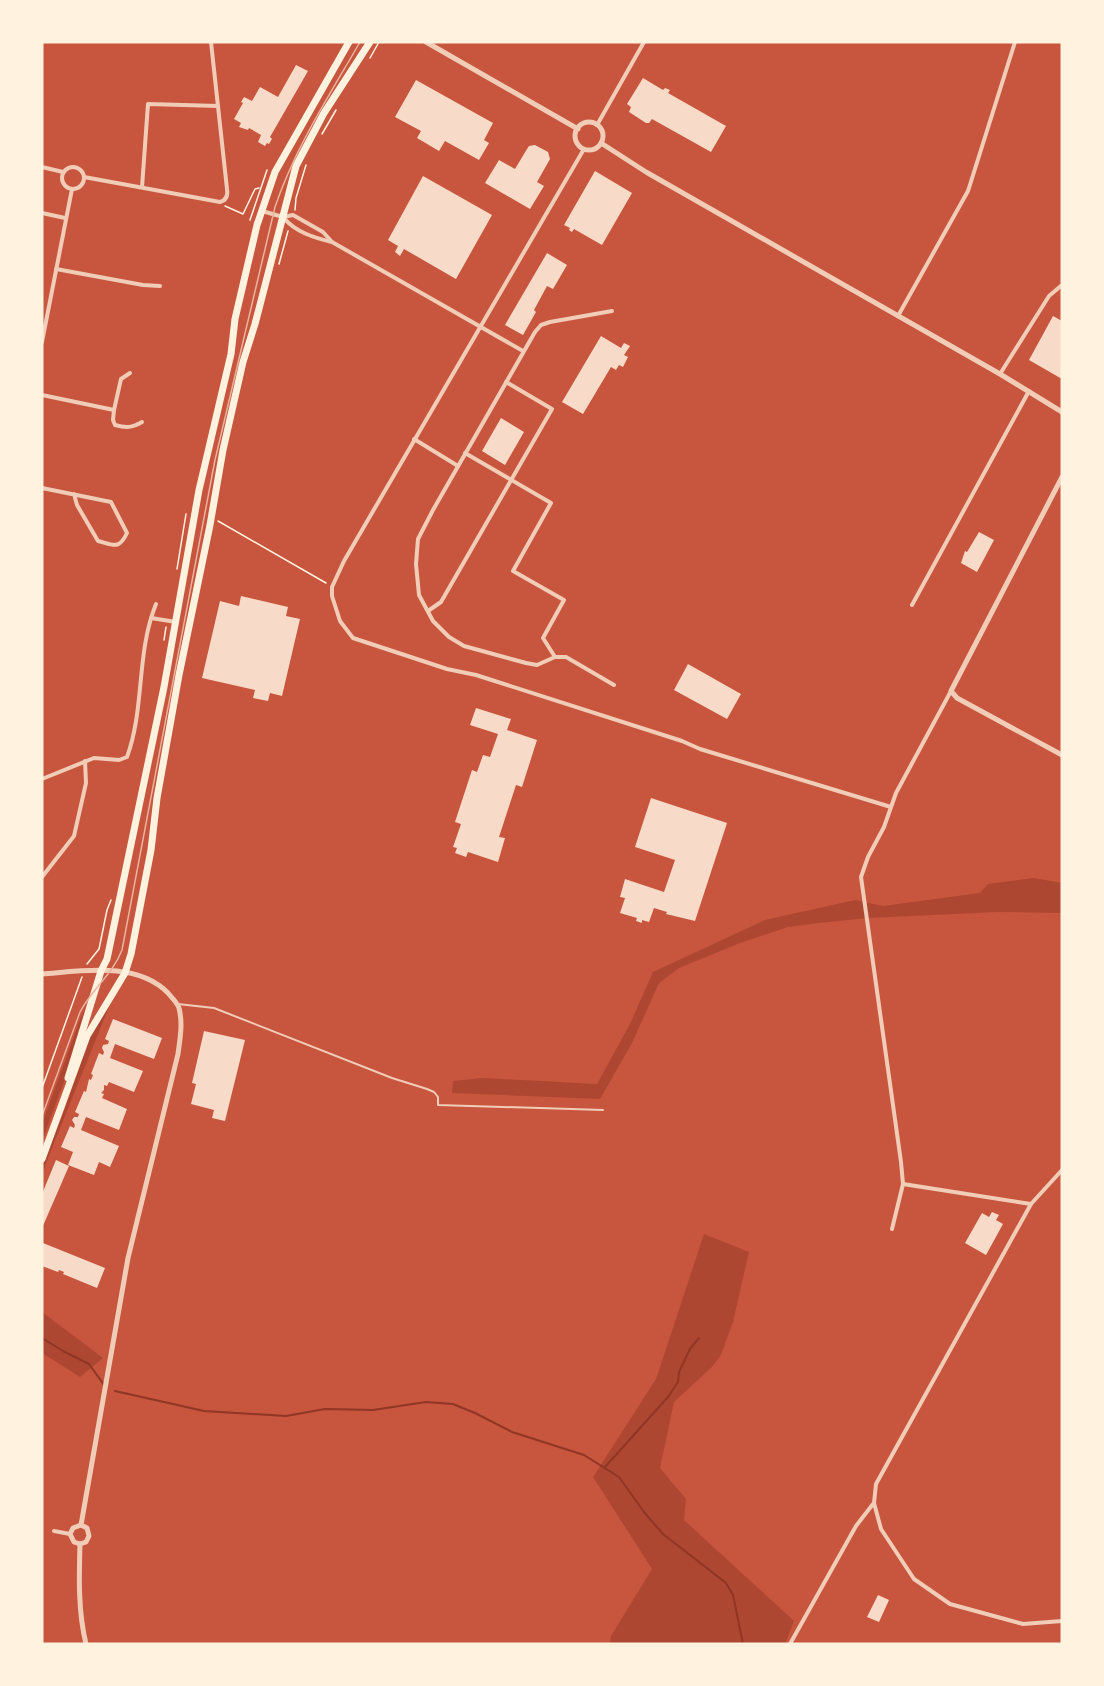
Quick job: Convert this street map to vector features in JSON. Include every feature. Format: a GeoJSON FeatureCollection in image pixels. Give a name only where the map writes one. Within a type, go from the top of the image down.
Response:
{"type":"FeatureCollection","features":[{"type":"Feature","properties":{"kind":"main road"},"geometry":{"type":"LineString","coordinates":[[42,1147],[63,1091],[106,959],[143,790],[199,490],[231,354],[235,319],[262,211],[275,172],[349,42]]}},
{"type":"Feature","properties":{"kind":"main road"},"geometry":{"type":"LineString","coordinates":[[42,1159],[87,1036],[125,973],[131,954],[150,859],[157,798],[179,675],[223,450],[243,362],[296,166],[324,113],[370,42]]}},
{"type":"Feature","properties":{"kind":"street"},"geometry":{"type":"LineString","coordinates":[[84,177],[220,202],[226,198],[227,189],[211,42]]}},
{"type":"Feature","properties":{"kind":"street"},"geometry":{"type":"LineString","coordinates":[[426,42],[578,129]]}},
{"type":"Feature","properties":{"kind":"street"},"geometry":{"type":"LineString","coordinates":[[597,125],[644,42]]}},
{"type":"Feature","properties":{"kind":"street"},"geometry":{"type":"LineString","coordinates":[[897,317],[968,191],[1015,42]]}},
{"type":"Feature","properties":{"kind":"street"},"geometry":{"type":"LineString","coordinates":[[142,187],[148,104],[218,106]]}},
{"type":"Feature","properties":{"kind":"street"},"geometry":{"type":"LineString","coordinates":[[589,122],[597,125],[602,132],[601,143],[592,150],[584,149],[576,141],[580,125],[589,122]]}},
{"type":"Feature","properties":{"kind":"street"},"geometry":{"type":"LineString","coordinates":[[601,143],[646,172],[897,317],[1029,390],[1061,412]]}},
{"type":"Feature","properties":{"kind":"street"},"geometry":{"type":"LineString","coordinates":[[584,149],[344,561],[332,587],[335,608],[340,621],[353,638],[667,736],[700,749],[891,807]]}},
{"type":"Feature","properties":{"kind":"street"},"geometry":{"type":"LineString","coordinates":[[42,167],[63,172]]}},
{"type":"Feature","properties":{"kind":"street"},"geometry":{"type":"LineString","coordinates":[[68,167],[81,170],[84,177],[79,187],[72,189],[63,183],[63,172],[68,167]]}},
{"type":"Feature","properties":{"kind":"street"},"geometry":{"type":"LineString","coordinates":[[42,342],[72,189]]}},
{"type":"Feature","properties":{"kind":"street"},"geometry":{"type":"LineString","coordinates":[[262,211],[283,217],[293,215],[323,232],[332,242]]}},
{"type":"Feature","properties":{"kind":"street"},"geometry":{"type":"LineString","coordinates":[[42,213],[65,218]]}},
{"type":"Feature","properties":{"kind":"street"},"geometry":{"type":"LineString","coordinates":[[283,217],[290,225],[316,238],[332,242],[523,351]]}},
{"type":"Feature","properties":{"kind":"street"},"geometry":{"type":"LineString","coordinates":[[56,269],[160,286]]}},
{"type":"Feature","properties":{"kind":"street"},"geometry":{"type":"LineString","coordinates":[[1000,374],[1049,296],[1062,285]]}},
{"type":"Feature","properties":{"kind":"street"},"geometry":{"type":"LineString","coordinates":[[612,310],[542,325],[535,332],[418,539],[416,564],[419,595],[433,621],[449,637],[464,646],[537,665],[555,657],[566,657],[614,685]]}},
{"type":"Feature","properties":{"kind":"street"},"geometry":{"type":"LineString","coordinates":[[130,373],[121,379],[113,420],[115,425],[132,428],[142,422]]}},
{"type":"Feature","properties":{"kind":"street"},"geometry":{"type":"LineString","coordinates":[[428,611],[441,602],[552,409],[506,381]]}},
{"type":"Feature","properties":{"kind":"street"},"geometry":{"type":"LineString","coordinates":[[912,605],[1029,390]]}},
{"type":"Feature","properties":{"kind":"street"},"geometry":{"type":"LineString","coordinates":[[42,395],[114,410]]}},
{"type":"Feature","properties":{"kind":"street"},"geometry":{"type":"LineString","coordinates":[[414,439],[458,466]]}},
{"type":"Feature","properties":{"kind":"street"},"geometry":{"type":"LineString","coordinates":[[465,453],[551,503],[513,571],[564,600],[543,638],[555,657]]}},
{"type":"Feature","properties":{"kind":"street"},"geometry":{"type":"LineString","coordinates":[[892,1229],[903,1184],[861,877],[868,857],[884,827],[896,792],[1062,477]]}},
{"type":"Feature","properties":{"kind":"street"},"geometry":{"type":"LineString","coordinates":[[42,488],[74,494],[111,502],[127,533],[123,542],[116,545],[98,541],[77,505],[74,494]]}},
{"type":"Feature","properties":{"kind":"street"},"geometry":{"type":"LineString","coordinates":[[42,779],[94,758],[119,760],[127,757],[133,740],[146,637],[156,604]]}},
{"type":"Feature","properties":{"kind":"street"},"geometry":{"type":"LineString","coordinates":[[151,618],[176,622]]}},
{"type":"Feature","properties":{"kind":"street"},"geometry":{"type":"LineString","coordinates":[[951,691],[957,698],[1062,755]]}},
{"type":"Feature","properties":{"kind":"street"},"geometry":{"type":"LineString","coordinates":[[42,877],[74,836],[86,783],[85,761]]}},
{"type":"Feature","properties":{"kind":"street"},"geometry":{"type":"LineString","coordinates":[[42,974],[101,970],[145,977],[163,988],[178,1004],[181,1016],[181,1034],[177,1054],[129,1252],[81,1525]]}},
{"type":"Feature","properties":{"kind":"street"},"geometry":{"type":"LineString","coordinates":[[1062,1170],[1031,1204],[876,1484],[874,1503],[881,1529],[914,1579],[950,1604],[1023,1624],[1062,1621]]}},
{"type":"Feature","properties":{"kind":"street"},"geometry":{"type":"LineString","coordinates":[[903,1184],[1031,1204]]}},
{"type":"Feature","properties":{"kind":"street"},"geometry":{"type":"LineString","coordinates":[[790,1644],[856,1526],[874,1503]]}},
{"type":"Feature","properties":{"kind":"street"},"geometry":{"type":"LineString","coordinates":[[81,1525],[87,1528],[89,1536],[86,1542],[80,1544],[71,1540],[70,1534],[75,1526],[81,1525]]}},
{"type":"Feature","properties":{"kind":"street"},"geometry":{"type":"LineString","coordinates":[[54,1531],[70,1534]]}},
{"type":"Feature","properties":{"kind":"street"},"geometry":{"type":"LineString","coordinates":[[80,1544],[79,1588],[86,1644]]}},
{"type":"Feature","properties":{"kind":"lane"},"geometry":{"type":"LineString","coordinates":[[178,1004],[214,1008],[392,1078],[427,1089],[438,1097],[438,1105],[603,1110]]}},
{"type":"Feature","properties":{"kind":"path"},"geometry":{"type":"LineString","coordinates":[[367,62],[380,42]]}},
{"type":"Feature","properties":{"kind":"path"},"geometry":{"type":"LineString","coordinates":[[320,138],[335,111]]}},
{"type":"Feature","properties":{"kind":"path"},"geometry":{"type":"LineString","coordinates":[[293,215],[305,165]]}},
{"type":"Feature","properties":{"kind":"path"},"geometry":{"type":"LineString","coordinates":[[220,202],[243,214],[255,189],[260,188]]}},
{"type":"Feature","properties":{"kind":"path"},"geometry":{"type":"LineString","coordinates":[[278,268],[290,225]]}},
{"type":"Feature","properties":{"kind":"path"},"geometry":{"type":"LineString","coordinates":[[217,520],[332,587]]}},
{"type":"Feature","properties":{"kind":"path"},"geometry":{"type":"LineString","coordinates":[[42,1088],[88,961],[99,949]]}},
{"type":"Feature","properties":{"kind":"shaded area"},"geometry":{"type":"Polygon","coordinates":[[[1034,878],[1062,883],[1062,913],[997,912],[868,918],[788,927],[740,943],[679,968],[659,983],[632,1043],[600,1099],[452,1093],[453,1081],[482,1078],[597,1084],[630,1024],[653,972],[765,920],[855,900],[883,906],[980,893],[988,884],[1034,878]]]}},
{"type":"Feature","properties":{"kind":"shaded area"},"geometry":{"type":"Polygon","coordinates":[[[90,1001],[69,1068],[42,1141],[42,1124],[81,1017],[90,1001]]]}},
{"type":"Feature","properties":{"kind":"shaded area"},"geometry":{"type":"Polygon","coordinates":[[[111,1002],[42,1173],[42,1164],[64,1111],[91,1034],[111,1002]]]}},
{"type":"Feature","properties":{"kind":"shaded area"},"geometry":{"type":"Polygon","coordinates":[[[704,1234],[749,1252],[733,1322],[721,1355],[712,1367],[674,1402],[660,1468],[686,1499],[684,1520],[794,1621],[785,1644],[610,1644],[611,1636],[652,1569],[593,1477],[656,1379],[704,1234]]]}},
{"type":"Feature","properties":{"kind":"shaded area"},"geometry":{"type":"Polygon","coordinates":[[[42,1312],[103,1358],[80,1377],[42,1353],[42,1312]]]}},
{"type":"Feature","properties":{"kind":"building"},"geometry":{"type":"Polygon","coordinates":[[[296,65],[308,71],[270,137],[272,139],[265,146],[258,142],[261,135],[249,128],[248,130],[239,127],[241,123],[234,119],[244,97],[252,101],[260,87],[278,97],[296,65]]]}},
{"type":"Feature","properties":{"kind":"building"},"geometry":{"type":"Polygon","coordinates":[[[643,78],[663,90],[665,88],[670,90],[668,93],[726,126],[711,152],[652,119],[646,123],[629,112],[631,107],[627,104],[643,78]]]}},
{"type":"Feature","properties":{"kind":"building"},"geometry":{"type":"Polygon","coordinates":[[[416,80],[493,123],[484,140],[489,143],[479,160],[445,141],[439,151],[417,138],[421,131],[395,117],[416,80]]]}},
{"type":"Feature","properties":{"kind":"building"},"geometry":{"type":"Polygon","coordinates":[[[535,145],[548,152],[550,159],[537,182],[544,186],[530,209],[485,183],[499,160],[515,169],[529,146],[535,145]]]}},
{"type":"Feature","properties":{"kind":"building"},"geometry":{"type":"Polygon","coordinates":[[[595,171],[632,193],[602,245],[574,229],[572,232],[564,225],[595,171]]]}},
{"type":"Feature","properties":{"kind":"building"},"geometry":{"type":"Polygon","coordinates":[[[423,176],[492,215],[456,279],[404,249],[400,256],[395,252],[398,246],[388,240],[423,176]]]}},
{"type":"Feature","properties":{"kind":"building"},"geometry":{"type":"Polygon","coordinates":[[[547,253],[567,265],[553,289],[547,286],[523,335],[505,325],[547,253]]]}},
{"type":"Feature","properties":{"kind":"building"},"geometry":{"type":"Polygon","coordinates":[[[1053,316],[1062,321],[1062,379],[1029,360],[1053,316]]]}},
{"type":"Feature","properties":{"kind":"building"},"geometry":{"type":"Polygon","coordinates":[[[601,336],[621,348],[624,343],[630,346],[624,355],[628,357],[623,367],[619,365],[616,370],[611,367],[583,414],[562,402],[601,336]]]}},
{"type":"Feature","properties":{"kind":"building"},"geometry":{"type":"Polygon","coordinates":[[[501,418],[524,432],[505,465],[482,451],[501,418]]]}},
{"type":"Feature","properties":{"kind":"building"},"geometry":{"type":"Polygon","coordinates":[[[979,532],[994,540],[977,572],[961,563],[965,551],[967,552],[979,532]]]}},
{"type":"Feature","properties":{"kind":"building"},"geometry":{"type":"Polygon","coordinates":[[[241,596],[288,607],[286,616],[300,619],[282,696],[270,693],[268,701],[253,698],[255,690],[202,678],[220,601],[239,606],[241,596]]]}},
{"type":"Feature","properties":{"kind":"building"},"geometry":{"type":"Polygon","coordinates":[[[688,664],[741,694],[727,719],[674,690],[688,664]]]}},
{"type":"Feature","properties":{"kind":"building"},"geometry":{"type":"Polygon","coordinates":[[[476,708],[511,719],[507,730],[537,740],[522,787],[516,785],[499,837],[505,838],[498,862],[468,852],[466,857],[455,853],[457,848],[453,847],[461,824],[455,822],[472,770],[477,772],[483,755],[490,757],[498,734],[470,725],[476,708]]]}},
{"type":"Feature","properties":{"kind":"building"},"geometry":{"type":"Polygon","coordinates":[[[651,798],[727,823],[695,921],[666,914],[667,912],[654,908],[649,922],[642,920],[642,923],[636,921],[637,918],[620,913],[625,898],[620,897],[625,879],[664,892],[675,860],[635,847],[651,798]]]}},
{"type":"Feature","properties":{"kind":"building"},"geometry":{"type":"Polygon","coordinates":[[[113,1019],[162,1038],[154,1059],[115,1044],[110,1058],[143,1071],[134,1092],[109,1082],[107,1086],[104,1085],[102,1098],[127,1109],[119,1130],[86,1117],[81,1130],[119,1146],[110,1167],[99,1162],[94,1175],[68,1165],[73,1152],[61,1147],[70,1126],[74,1128],[72,1120],[78,1117],[79,1114],[75,1112],[84,1091],[86,1092],[89,1079],[91,1080],[99,1053],[103,1055],[103,1045],[108,1044],[109,1041],[105,1039],[113,1019]]]}},
{"type":"Feature","properties":{"kind":"building"},"geometry":{"type":"Polygon","coordinates":[[[204,1031],[245,1040],[225,1121],[212,1118],[214,1110],[191,1104],[196,1084],[192,1083],[204,1031]]]}},
{"type":"Feature","properties":{"kind":"building"},"geometry":{"type":"Polygon","coordinates":[[[56,1160],[69,1166],[42,1228],[42,1194],[56,1160]]]}},
{"type":"Feature","properties":{"kind":"building"},"geometry":{"type":"Polygon","coordinates":[[[992,1212],[999,1215],[996,1220],[1003,1224],[986,1255],[965,1243],[982,1213],[989,1217],[992,1212]]]}},
{"type":"Feature","properties":{"kind":"building"},"geometry":{"type":"Polygon","coordinates":[[[43,1243],[105,1268],[97,1288],[63,1274],[64,1272],[59,1270],[58,1272],[42,1266],[43,1243]]]}},
{"type":"Feature","properties":{"kind":"building"},"geometry":{"type":"Polygon","coordinates":[[[878,1595],[889,1600],[879,1622],[867,1617],[878,1595]]]}},
{"type":"Feature","properties":{"kind":"waterway"},"geometry":{"type":"LineString","coordinates":[[42,1338],[89,1364],[104,1385]]}},
{"type":"Feature","properties":{"kind":"waterway"},"geometry":{"type":"LineString","coordinates":[[605,1467],[668,1397],[678,1382],[679,1372],[690,1349],[699,1338]]}},
{"type":"Feature","properties":{"kind":"waterway"},"geometry":{"type":"LineString","coordinates":[[115,1391],[204,1411],[286,1416],[325,1409],[373,1410],[426,1402],[453,1404],[512,1432],[584,1455],[619,1477],[663,1534],[726,1583],[733,1595],[743,1644]]}},
{"type":"Feature","properties":{"kind":"tram line"},"geometry":{"type":"LineString","coordinates":[[42,1116],[80,1012],[113,967],[122,950],[215,460],[275,207],[292,164],[360,42]]}}]}
